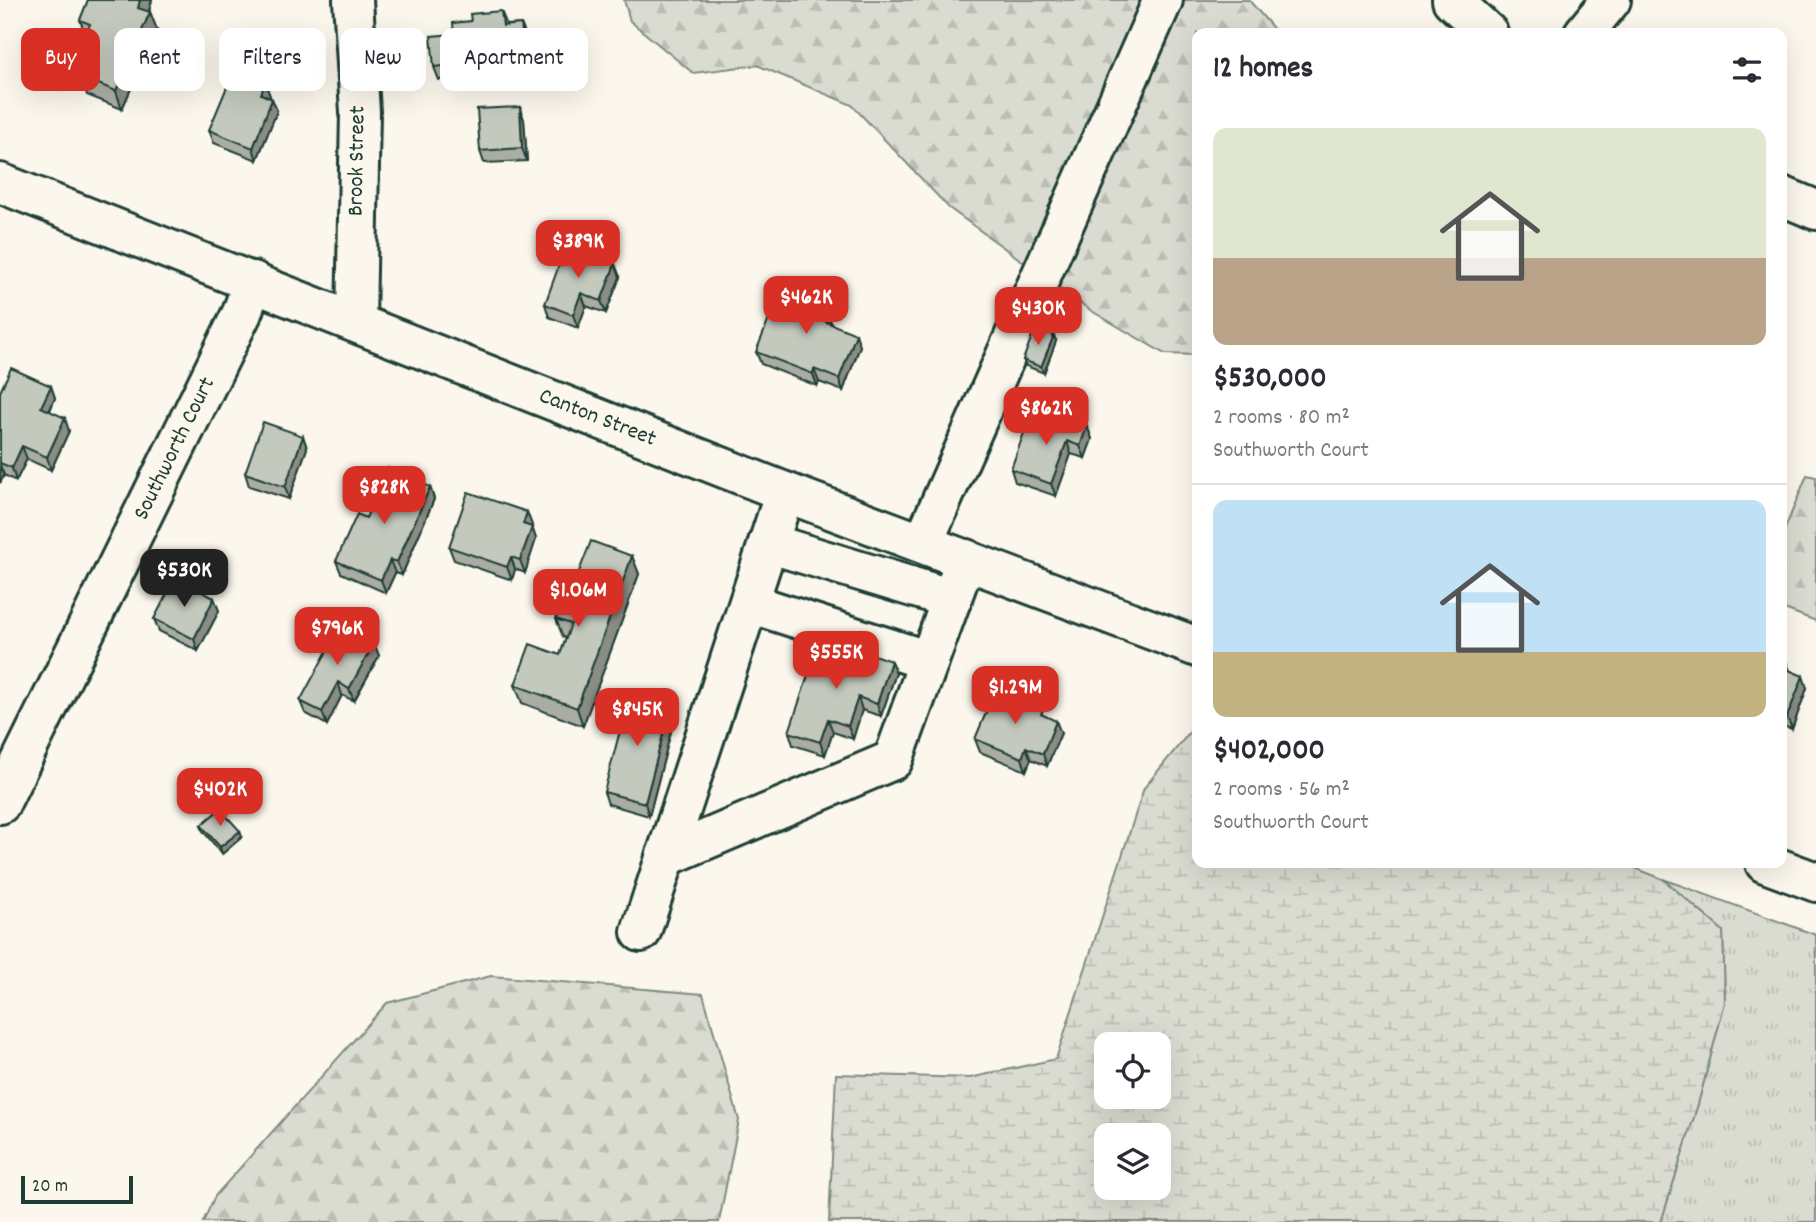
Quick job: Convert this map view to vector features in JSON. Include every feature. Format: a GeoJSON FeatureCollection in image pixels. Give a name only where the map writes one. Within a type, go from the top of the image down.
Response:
{"type":"FeatureCollection","features":[{"type":"Feature","properties":{"kind":"main road","name":"Brook Street"},"geometry":{"type":"LineString","coordinates":[[353,0],[360,112],[356,322]]}},
{"type":"Feature","properties":{"kind":"main road"},"geometry":{"type":"LineString","coordinates":[[923,543],[1163,0]]}},
{"type":"Feature","properties":{"kind":"main road"},"geometry":{"type":"LineString","coordinates":[[1452,0],[1483,28]]}},
{"type":"Feature","properties":{"kind":"main road"},"geometry":{"type":"LineString","coordinates":[[1588,28],[1611,0]]}},
{"type":"Feature","properties":{"kind":"main road","name":"Canton Street"},"geometry":{"type":"LineString","coordinates":[[0,183],[785,492],[1192,645]]}},
{"type":"Feature","properties":{"kind":"main road"},"geometry":{"type":"LineString","coordinates":[[1787,198],[1816,210]]}},
{"type":"Feature","properties":{"kind":"main road","name":"Southworth Court"},"geometry":{"type":"LineString","coordinates":[[0,804],[242,313],[253,281]]}},
{"type":"Feature","properties":{"kind":"main road"},"geometry":{"type":"LineString","coordinates":[[641,932],[785,492]]}},
{"type":"Feature","properties":{"kind":"main road"},"geometry":{"type":"LineString","coordinates":[[768,543],[952,599]]}},
{"type":"Feature","properties":{"kind":"main road"},"geometry":{"type":"LineString","coordinates":[[665,858],[893,760],[966,559]]}},
{"type":"Feature","properties":{"kind":"main road"},"geometry":{"type":"LineString","coordinates":[[749,603],[929,661]]}},
{"type":"Feature","properties":{"kind":"main road"},"geometry":{"type":"LineString","coordinates":[[1778,868],[1816,882]]}},
{"type":"Feature","properties":{"kind":"green space"},"geometry":{"type":"Polygon","coordinates":[[[624,0],[1249,0],[1273,28],[1192,28],[1192,355],[1165,354],[1090,310],[949,208],[852,105],[757,65],[693,73],[630,21],[624,0]]]}},
{"type":"Feature","properties":{"kind":"green space"},"geometry":{"type":"Polygon","coordinates":[[[1807,475],[1816,477],[1816,621],[1787,610],[1787,524],[1807,475]]]}},
{"type":"Feature","properties":{"kind":"green space"},"geometry":{"type":"Polygon","coordinates":[[[1192,729],[1192,868],[1635,868],[1663,879],[1723,931],[1725,1002],[1698,1104],[1661,1222],[829,1222],[836,1074],[970,1078],[1056,1059],[1144,788],[1192,729]]]}},
{"type":"Feature","properties":{"kind":"green space"},"geometry":{"type":"Polygon","coordinates":[[[1663,879],[1816,935],[1816,1222],[1661,1222],[1698,1104],[1725,1002],[1723,931],[1663,879]]]}},
{"type":"Feature","properties":{"kind":"green space"},"geometry":{"type":"Polygon","coordinates":[[[491,976],[703,994],[739,1120],[719,1222],[203,1222],[215,1196],[387,1003],[491,976]]]}},
{"type":"Feature","properties":{"kind":"building"},"geometry":{"type":"Polygon","coordinates":[[[88,0],[140,0],[138,8],[150,12],[143,28],[114,28],[114,90],[100,85],[100,28],[88,28],[90,24],[80,20],[88,0]]]}},
{"type":"Feature","properties":{"kind":"building"},"geometry":{"type":"Polygon","coordinates":[[[501,11],[503,26],[521,24],[521,28],[453,28],[453,23],[471,21],[470,14],[501,11]]]}},
{"type":"Feature","properties":{"kind":"building"},"geometry":{"type":"Polygon","coordinates":[[[440,35],[440,66],[434,67],[431,36],[440,35]]]}},
{"type":"Feature","properties":{"kind":"building"},"geometry":{"type":"Polygon","coordinates":[[[225,91],[262,91],[261,94],[272,99],[253,148],[209,130],[225,91]]]}},
{"type":"Feature","properties":{"kind":"building"},"geometry":{"type":"Polygon","coordinates":[[[520,107],[522,148],[480,151],[477,109],[520,107]]]}},
{"type":"Feature","properties":{"kind":"building"},"geometry":{"type":"Polygon","coordinates":[[[566,246],[615,264],[601,301],[581,293],[573,315],[545,304],[566,246]]]}},
{"type":"Feature","properties":{"kind":"building"},"geometry":{"type":"Polygon","coordinates":[[[796,286],[827,299],[822,313],[828,316],[826,322],[856,334],[839,379],[814,369],[813,374],[756,352],[775,304],[788,308],[796,286]]]}},
{"type":"Feature","properties":{"kind":"building"},"geometry":{"type":"Polygon","coordinates":[[[1035,328],[1054,335],[1041,367],[1023,360],[1035,328]]]}},
{"type":"Feature","properties":{"kind":"building"},"geometry":{"type":"Polygon","coordinates":[[[11,368],[51,386],[41,407],[65,418],[47,457],[22,446],[12,468],[0,463],[0,392],[11,368]]]}},
{"type":"Feature","properties":{"kind":"building"},"geometry":{"type":"Polygon","coordinates":[[[1055,414],[1087,426],[1080,446],[1067,441],[1051,484],[1011,469],[1029,419],[1050,426],[1055,414]]]}},
{"type":"Feature","properties":{"kind":"building"},"geometry":{"type":"Polygon","coordinates":[[[263,422],[303,436],[285,487],[245,473],[263,422]]]}},
{"type":"Feature","properties":{"kind":"building"},"geometry":{"type":"Polygon","coordinates":[[[388,468],[430,487],[397,562],[390,560],[381,580],[336,561],[357,514],[366,518],[388,468]]]}},
{"type":"Feature","properties":{"kind":"building"},"geometry":{"type":"Polygon","coordinates":[[[468,492],[527,512],[523,524],[532,527],[520,560],[511,557],[507,567],[449,547],[468,492]]]}},
{"type":"Feature","properties":{"kind":"building"},"geometry":{"type":"Polygon","coordinates":[[[591,541],[632,556],[577,708],[515,685],[530,644],[560,655],[571,624],[556,619],[566,591],[571,592],[591,541]]]}},
{"type":"Feature","properties":{"kind":"building"},"geometry":{"type":"Polygon","coordinates":[[[175,578],[214,598],[194,639],[154,619],[175,578]]]}},
{"type":"Feature","properties":{"kind":"building"},"geometry":{"type":"Polygon","coordinates":[[[341,625],[374,643],[349,689],[338,682],[322,712],[300,701],[341,625]]]}},
{"type":"Feature","properties":{"kind":"building"},"geometry":{"type":"Polygon","coordinates":[[[818,646],[870,663],[874,655],[891,661],[877,704],[858,697],[848,726],[828,719],[820,742],[789,732],[818,646]]]}},
{"type":"Feature","properties":{"kind":"building"},"geometry":{"type":"Polygon","coordinates":[[[1787,669],[1803,676],[1787,717],[1787,669]]]}},
{"type":"Feature","properties":{"kind":"building"},"geometry":{"type":"Polygon","coordinates":[[[995,691],[1043,710],[1041,714],[1056,721],[1043,754],[1026,747],[1022,758],[975,739],[995,691]]]}},
{"type":"Feature","properties":{"kind":"building"},"geometry":{"type":"Polygon","coordinates":[[[630,692],[671,704],[645,803],[604,792],[630,692]]]}},
{"type":"Feature","properties":{"kind":"building"},"geometry":{"type":"Polygon","coordinates":[[[220,809],[240,831],[220,847],[201,825],[220,809]]]}}]}
